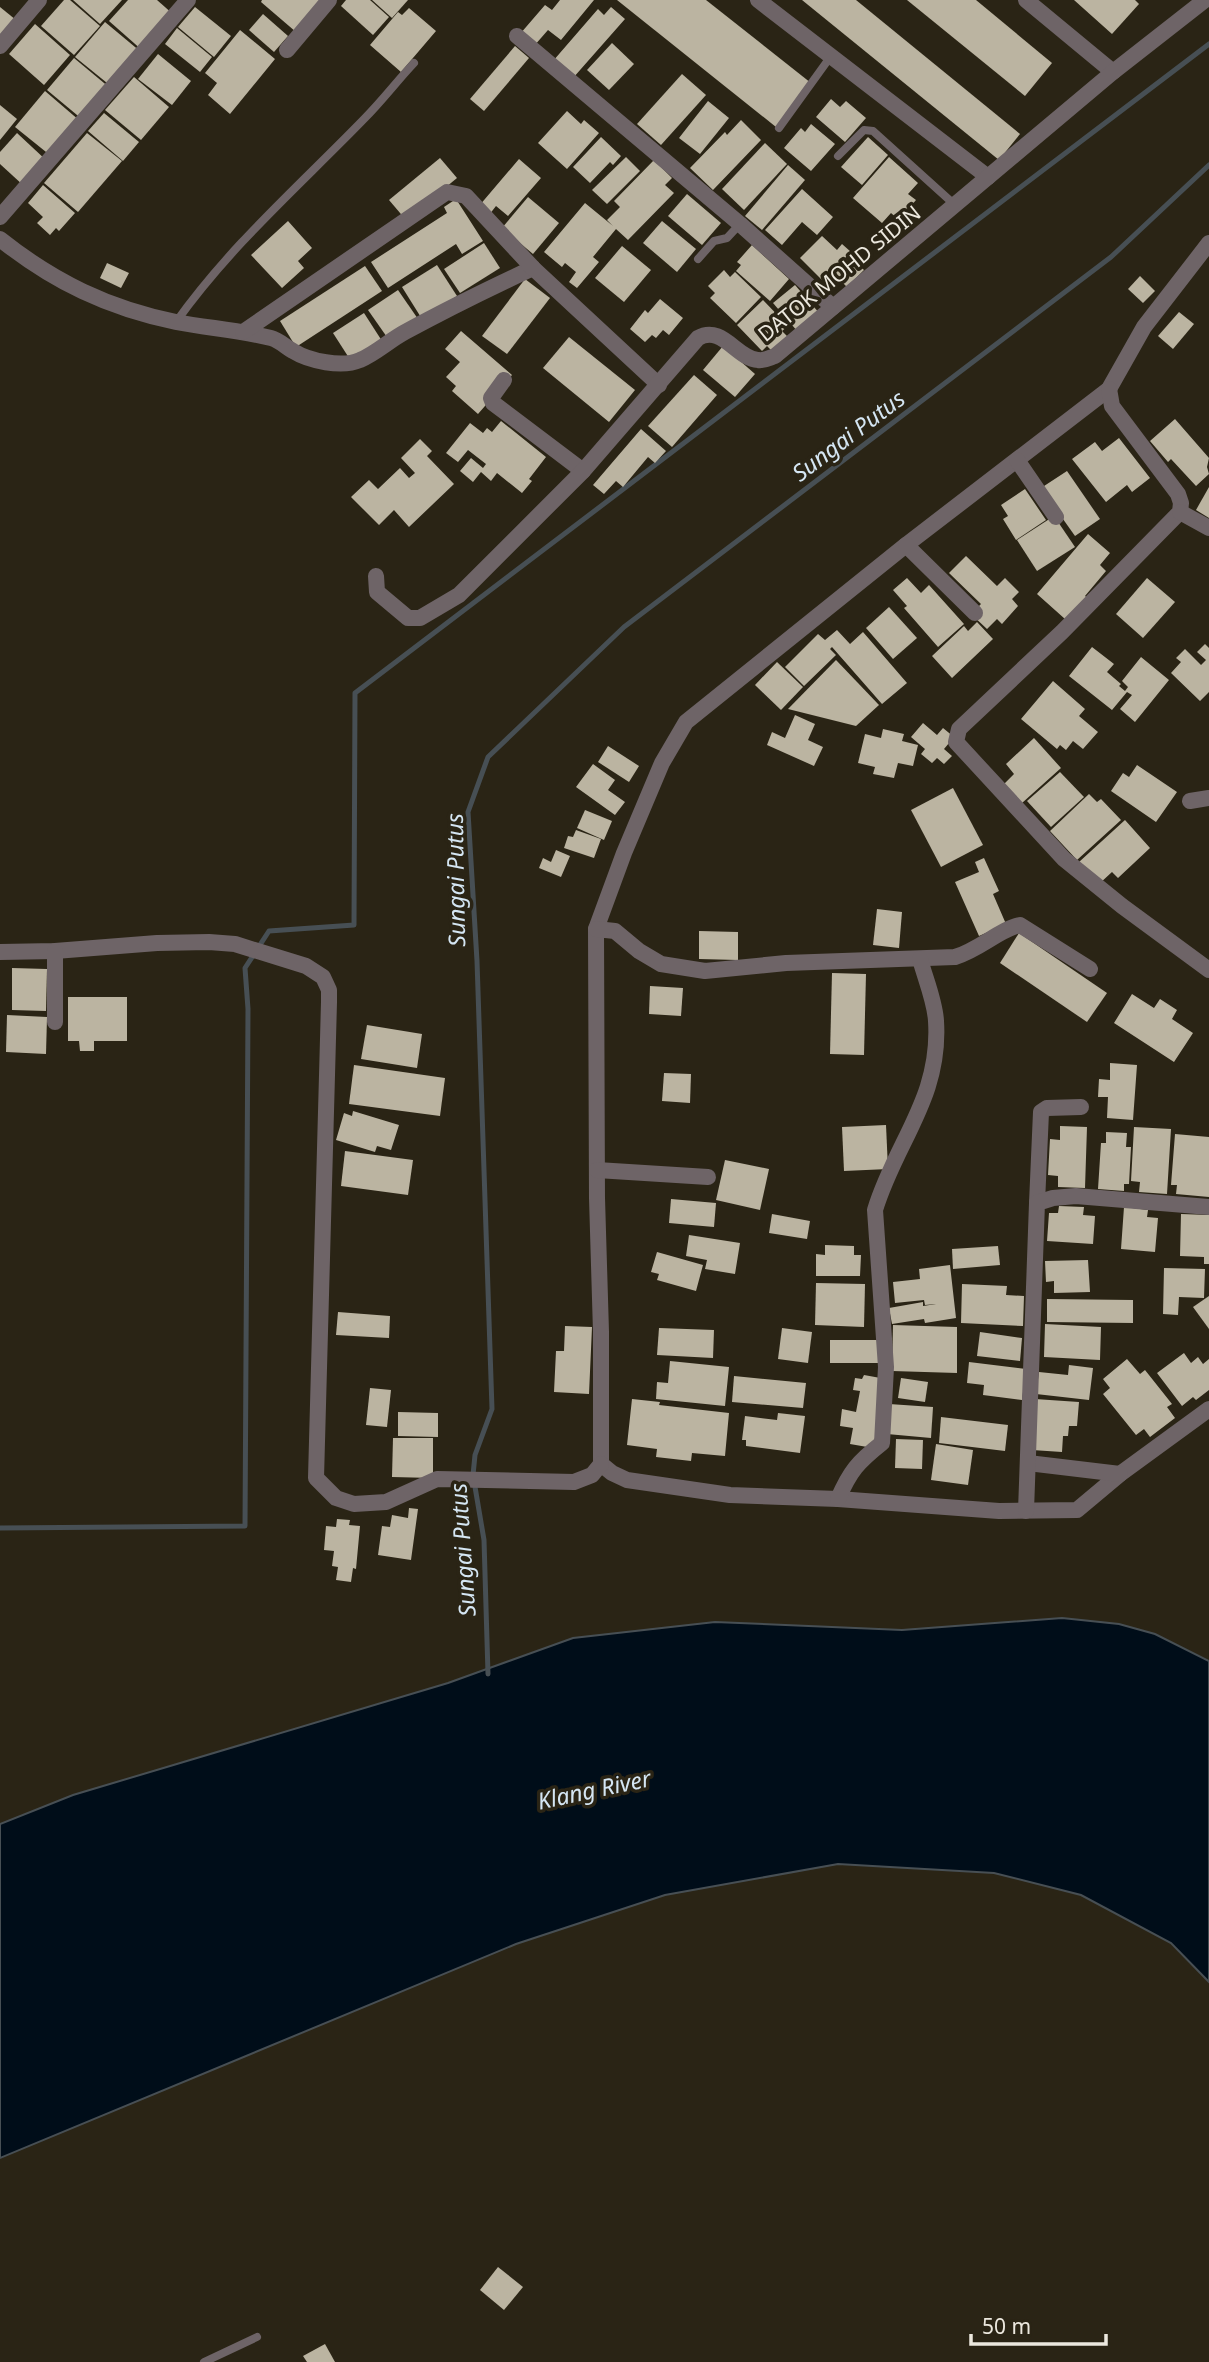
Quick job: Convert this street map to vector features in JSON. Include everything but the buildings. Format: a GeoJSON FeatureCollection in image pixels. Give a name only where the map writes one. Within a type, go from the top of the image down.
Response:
{"type":"FeatureCollection","features":[{"type":"Feature","properties":{"kind":"street"},"geometry":{"type":"LineString","coordinates":[[0,46],[39,0]]}},
{"type":"Feature","properties":{"kind":"street"},"geometry":{"type":"LineString","coordinates":[[0,218],[188,0]]}},
{"type":"Feature","properties":{"kind":"street"},"geometry":{"type":"LineString","coordinates":[[288,50],[329,0]]}},
{"type":"Feature","properties":{"kind":"street"},"geometry":{"type":"LineString","coordinates":[[758,0],[988,177]]}},
{"type":"Feature","properties":{"kind":"street"},"geometry":{"type":"LineString","coordinates":[[1026,0],[1113,72]]}},
{"type":"Feature","properties":{"kind":"street","name":"DATOK MOHD SIDIN"},"geometry":{"type":"LineString","coordinates":[[376,576],[377,592],[408,618],[420,618],[459,595],[583,471],[698,338],[705,333],[716,335],[755,360],[775,356],[1113,72],[1205,0]]}},
{"type":"Feature","properties":{"kind":"street"},"geometry":{"type":"LineString","coordinates":[[517,36],[740,224],[833,307]]}},
{"type":"Feature","properties":{"kind":"street"},"geometry":{"type":"LineString","coordinates":[[243,332],[447,192],[466,196],[533,268],[659,385]]}},
{"type":"Feature","properties":{"kind":"street"},"geometry":{"type":"LineString","coordinates":[[0,239],[46,272],[84,294],[126,309],[176,322],[275,339],[310,360],[327,363],[359,361],[394,337],[457,303],[533,268]]}},
{"type":"Feature","properties":{"kind":"street"},"geometry":{"type":"LineString","coordinates":[[0,952],[209,942],[235,944],[306,966],[323,976],[329,990],[316,1478],[336,1498],[355,1504],[386,1502],[437,1479],[574,1482],[592,1475],[601,1464],[596,929],[662,763],[686,722],[906,545],[1108,389],[1143,327],[1209,243]]}},
{"type":"Feature","properties":{"kind":"street"},"geometry":{"type":"LineString","coordinates":[[503,380],[491,398],[493,403],[583,471]]}},
{"type":"Feature","properties":{"kind":"street"},"geometry":{"type":"LineString","coordinates":[[1108,389],[1112,406],[1178,494],[1180,512],[1062,632],[960,729],[956,742],[1064,859],[1209,970]]}},
{"type":"Feature","properties":{"kind":"street"},"geometry":{"type":"LineString","coordinates":[[1017,460],[1056,517]]}},
{"type":"Feature","properties":{"kind":"street"},"geometry":{"type":"LineString","coordinates":[[1180,512],[1209,528]]}},
{"type":"Feature","properties":{"kind":"street"},"geometry":{"type":"LineString","coordinates":[[906,545],[975,613]]}},
{"type":"Feature","properties":{"kind":"street"},"geometry":{"type":"LineString","coordinates":[[1190,801],[1209,798]]}},
{"type":"Feature","properties":{"kind":"street"},"geometry":{"type":"LineString","coordinates":[[596,929],[615,931],[639,951],[661,964],[705,971],[786,963],[955,957],[968,953],[1011,927],[1020,925],[1090,969]]}},
{"type":"Feature","properties":{"kind":"street"},"geometry":{"type":"LineString","coordinates":[[55,951],[55,1022]]}},
{"type":"Feature","properties":{"kind":"street"},"geometry":{"type":"LineString","coordinates":[[838,1499],[853,1469],[881,1443],[886,1367],[875,1210],[881,1190],[925,1100],[936,1061],[936,1019],[920,958]]}},
{"type":"Feature","properties":{"kind":"street"},"geometry":{"type":"LineString","coordinates":[[1027,1511],[1041,1112],[1047,1108],[1081,1107]]}},
{"type":"Feature","properties":{"kind":"street"},"geometry":{"type":"LineString","coordinates":[[597,1170],[708,1177]]}},
{"type":"Feature","properties":{"kind":"street"},"geometry":{"type":"LineString","coordinates":[[1037,1203],[1076,1196],[1209,1207]]}},
{"type":"Feature","properties":{"kind":"street"},"geometry":{"type":"LineString","coordinates":[[601,1464],[627,1480],[730,1495],[838,1499],[999,1511],[1077,1510],[1120,1474],[1209,1409]]}},
{"type":"Feature","properties":{"kind":"street"},"geometry":{"type":"LineString","coordinates":[[1028,1464],[1120,1474]]}},
{"type":"Feature","properties":{"kind":"lane"},"geometry":{"type":"LineString","coordinates":[[779,128],[831,56]]}},
{"type":"Feature","properties":{"kind":"lane"},"geometry":{"type":"LineString","coordinates":[[176,322],[212,274],[365,118],[414,63]]}},
{"type":"Feature","properties":{"kind":"lane"},"geometry":{"type":"LineString","coordinates":[[838,156],[864,130],[873,131],[955,205]]}},
{"type":"Feature","properties":{"kind":"lane"},"geometry":{"type":"LineString","coordinates":[[698,259],[714,241],[727,238],[740,224]]}},
{"type":"Feature","properties":{"kind":"lane"},"geometry":{"type":"LineString","coordinates":[[204,2362],[257,2337]]}},
{"type":"Feature","properties":{"kind":"water","name":"Klang River"},"geometry":{"type":"Polygon","coordinates":[[[1062,1618],[1119,1624],[1155,1634],[1209,1661],[1209,1982],[1171,1943],[1081,1895],[994,1873],[838,1864],[665,1895],[516,1944],[0,2158],[0,1824],[73,1795],[448,1683],[573,1638],[715,1622],[902,1630],[1062,1618]]]}},
{"type":"Feature","properties":{"kind":"waterway"},"geometry":{"type":"LineString","coordinates":[[0,1528],[245,1526],[248,1009],[245,968],[269,931],[354,925],[355,693],[1209,44]]}},
{"type":"Feature","properties":{"kind":"waterway","name":"Sungai Putus"},"geometry":{"type":"LineString","coordinates":[[488,1674],[484,1540],[473,1475],[475,1455],[492,1409],[477,961],[468,812],[488,757],[624,627],[1111,257],[1209,165]]}}]}
